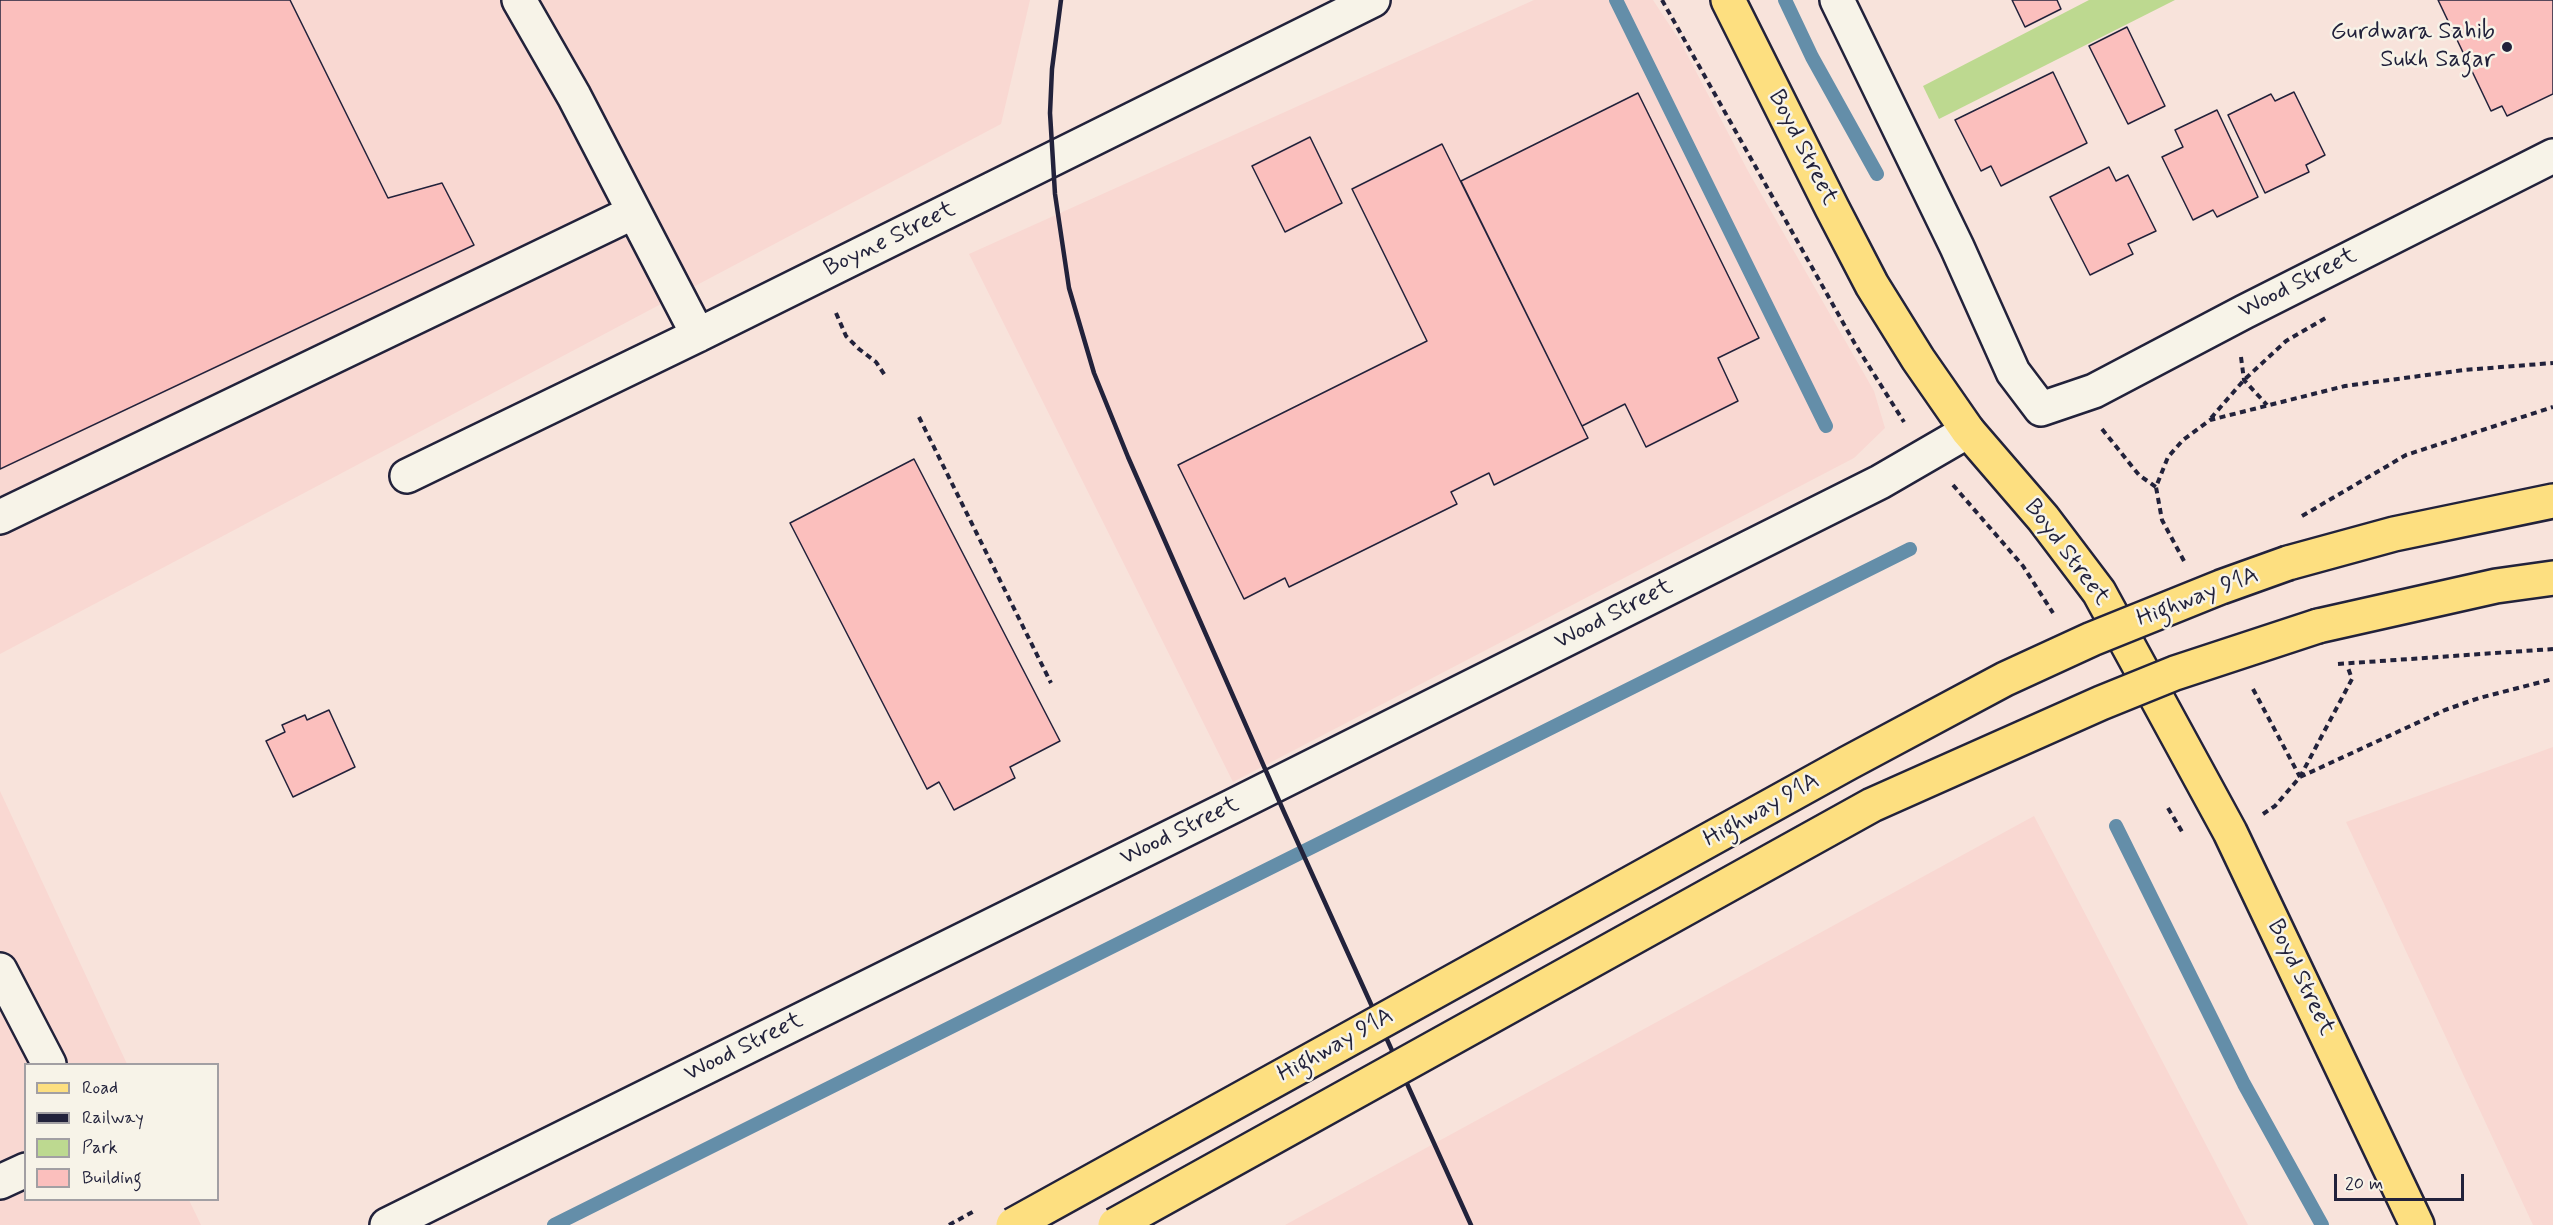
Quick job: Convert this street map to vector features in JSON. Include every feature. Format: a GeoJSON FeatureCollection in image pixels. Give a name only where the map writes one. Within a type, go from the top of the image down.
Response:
{"type":"FeatureCollection","features":[{"type":"Feature","properties":{"kind":"main road","name":"Boyd Street"},"geometry":{"type":"LineString","coordinates":[[1728,0],[1872,285],[1918,359],[1968,430],[2043,518],[2099,592],[2230,832],[2417,1225]]}},
{"type":"Feature","properties":{"kind":"main road","name":"Highway 91A"},"geometry":{"type":"LineString","coordinates":[[1013,1225],[1838,769],[2006,680],[2092,639],[2221,587],[2288,563],[2394,534],[2553,501]]}},
{"type":"Feature","properties":{"kind":"main road","name":"Highway 91A"},"geometry":{"type":"LineString","coordinates":[[1115,1225],[1872,805],[2101,703],[2175,673],[2318,626],[2484,588],[2553,578]]}},
{"type":"Feature","properties":{"kind":"street"},"geometry":{"type":"LineString","coordinates":[[519,0],[574,96],[698,335]]}},
{"type":"Feature","properties":{"kind":"street","name":"Boyne Street"},"geometry":{"type":"LineString","coordinates":[[406,476],[698,335],[1373,0]]}},
{"type":"Feature","properties":{"kind":"street"},"geometry":{"type":"LineString","coordinates":[[1837,0],[1957,248],[2013,372],[2041,410]]}},
{"type":"Feature","properties":{"kind":"street","name":"Wood Street"},"geometry":{"type":"LineString","coordinates":[[2041,410],[2094,391],[2244,312],[2553,156]]}},
{"type":"Feature","properties":{"kind":"street"},"geometry":{"type":"LineString","coordinates":[[0,518],[634,212]]}},
{"type":"Feature","properties":{"kind":"street","name":"Wood Street"},"geometry":{"type":"LineString","coordinates":[[387,1225],[1233,806],[1859,492],[1968,430]]}},
{"type":"Feature","properties":{"kind":"street"},"geometry":{"type":"LineString","coordinates":[[0,970],[48,1063]]}},
{"type":"Feature","properties":{"kind":"street"},"geometry":{"type":"LineString","coordinates":[[0,1182],[24,1171]]}},
{"type":"Feature","properties":{"kind":"path"},"geometry":{"type":"LineString","coordinates":[[1662,0],[1855,344],[1896,410]]}},
{"type":"Feature","properties":{"kind":"path"},"geometry":{"type":"LineString","coordinates":[[2244,312],[2241,363],[2244,380],[2267,405]]}},
{"type":"Feature","properties":{"kind":"path"},"geometry":{"type":"LineString","coordinates":[[2041,410],[2079,414],[2103,429],[2139,475],[2156,487],[2168,457],[2183,440],[2210,420],[2244,380],[2286,341],[2335,313]]}},
{"type":"Feature","properties":{"kind":"path"},"geometry":{"type":"LineString","coordinates":[[836,314],[846,336],[876,362],[886,376]]}},
{"type":"Feature","properties":{"kind":"path"},"geometry":{"type":"LineString","coordinates":[[2210,420],[2345,386],[2464,370],[2553,363]]}},
{"type":"Feature","properties":{"kind":"path"},"geometry":{"type":"LineString","coordinates":[[2293,521],[2406,455],[2553,407]]}},
{"type":"Feature","properties":{"kind":"path"},"geometry":{"type":"LineString","coordinates":[[920,417],[1051,683]]}},
{"type":"Feature","properties":{"kind":"path"},"geometry":{"type":"LineString","coordinates":[[1961,496],[2023,566],[2055,616]]}},
{"type":"Feature","properties":{"kind":"path"},"geometry":{"type":"LineString","coordinates":[[2337,664],[2553,648]]}},
{"type":"Feature","properties":{"kind":"path"},"geometry":{"type":"LineString","coordinates":[[2261,815],[2275,806],[2300,777],[2352,680],[2347,665]]}},
{"type":"Feature","properties":{"kind":"path"},"geometry":{"type":"LineString","coordinates":[[2300,777],[2445,710],[2479,698],[2553,679]]}},
{"type":"Feature","properties":{"kind":"path"},"geometry":{"type":"LineString","coordinates":[[2168,807],[2178,828],[2190,842]]}},
{"type":"Feature","properties":{"kind":"shaded area"},"geometry":{"type":"Polygon","coordinates":[[[0,0],[1030,0],[1001,124],[0,654],[0,0]]]}},
{"type":"Feature","properties":{"kind":"shaded area"},"geometry":{"type":"Polygon","coordinates":[[[1534,0],[1653,0],[1680,41],[1748,171],[1874,391],[1885,428],[1854,458],[1233,782],[969,254],[1534,0]]]}},
{"type":"Feature","properties":{"kind":"shaded area"},"geometry":{"type":"Polygon","coordinates":[[[2553,747],[2553,1225],[2533,1225],[2346,822],[2553,747]]]}},
{"type":"Feature","properties":{"kind":"shaded area"},"geometry":{"type":"Polygon","coordinates":[[[0,791],[127,1063],[24,1063],[24,1201],[189,1201],[201,1225],[0,1225],[0,791]]]}},
{"type":"Feature","properties":{"kind":"shaded area"},"geometry":{"type":"Polygon","coordinates":[[[2034,816],[2248,1225],[1285,1225],[2034,816]]]}},
{"type":"Feature","properties":{"kind":"green space"},"geometry":{"type":"Polygon","coordinates":[[[2089,0],[2175,0],[1939,119],[1923,86],[2089,0]]]}},
{"type":"Feature","properties":{"kind":"building"},"geometry":{"type":"Polygon","coordinates":[[[0,0],[290,0],[388,198],[442,183],[474,245],[0,469],[0,0]]]}},
{"type":"Feature","properties":{"kind":"building"},"geometry":{"type":"Polygon","coordinates":[[[2012,0],[2057,0],[2061,9],[2025,27],[2012,0]]]}},
{"type":"Feature","properties":{"kind":"building","name":"Gurdwara Sahib Sukh Sagar"},"geometry":{"type":"Polygon","coordinates":[[[2438,0],[2553,0],[2553,94],[2507,116],[2502,106],[2491,111],[2438,0]]]}},
{"type":"Feature","properties":{"kind":"building"},"geometry":{"type":"Polygon","coordinates":[[[2127,27],[2165,106],[2128,124],[2089,46],[2127,27]]]}},
{"type":"Feature","properties":{"kind":"building"},"geometry":{"type":"Polygon","coordinates":[[[2053,72],[2087,143],[2001,186],[1991,166],[1981,171],[1955,120],[2053,72]]]}},
{"type":"Feature","properties":{"kind":"building"},"geometry":{"type":"Polygon","coordinates":[[[2294,92],[2325,155],[2306,165],[2309,172],[2265,193],[2228,115],[2271,94],[2275,101],[2294,92]]]}},
{"type":"Feature","properties":{"kind":"building"},"geometry":{"type":"Polygon","coordinates":[[[1638,93],[1759,338],[1718,358],[1738,401],[1646,447],[1625,404],[1582,426],[1461,181],[1638,93]]]}},
{"type":"Feature","properties":{"kind":"building"},"geometry":{"type":"Polygon","coordinates":[[[2217,110],[2258,197],[2217,217],[2213,210],[2193,220],[2162,157],[2183,147],[2175,130],[2217,110]]]}},
{"type":"Feature","properties":{"kind":"building"},"geometry":{"type":"Polygon","coordinates":[[[1310,137],[1342,203],[1285,232],[1252,166],[1310,137]]]}},
{"type":"Feature","properties":{"kind":"building"},"geometry":{"type":"Polygon","coordinates":[[[1442,144],[1588,438],[1494,485],[1489,473],[1451,492],[1457,504],[1289,587],[1285,578],[1244,599],[1178,465],[1427,341],[1352,189],[1442,144]]]}},
{"type":"Feature","properties":{"kind":"building"},"geometry":{"type":"Polygon","coordinates":[[[2109,167],[2116,181],[2128,175],[2156,231],[2128,244],[2133,254],[2090,275],[2050,197],[2109,167]]]}},
{"type":"Feature","properties":{"kind":"building"},"geometry":{"type":"Polygon","coordinates":[[[914,459],[1060,741],[1010,767],[1015,778],[954,810],[939,782],[927,789],[790,523],[914,459]]]}},
{"type":"Feature","properties":{"kind":"building"},"geometry":{"type":"Polygon","coordinates":[[[329,710],[355,767],[293,797],[266,741],[285,732],[282,725],[305,715],[307,720],[329,710]]]}},
{"type":"Feature","properties":{"kind":"waterway"},"geometry":{"type":"LineString","coordinates":[[1616,0],[1826,426]]}},
{"type":"Feature","properties":{"kind":"waterway"},"geometry":{"type":"LineString","coordinates":[[1785,0],[1812,57],[1877,174]]}},
{"type":"Feature","properties":{"kind":"waterway"},"geometry":{"type":"LineString","coordinates":[[554,1225],[1910,549]]}},
{"type":"Feature","properties":{"kind":"waterway"},"geometry":{"type":"LineString","coordinates":[[2116,826],[2244,1084],[2322,1225]]}},
{"type":"Feature","properties":{"kind":"railway"},"geometry":{"type":"LineString","coordinates":[[1061,0],[1052,69],[1050,113],[1055,194],[1069,288],[1094,373],[1128,457],[1284,812],[1471,1225]]}},
{"type":"Feature","properties":{"kind":"place","name":"Gurdwara Sahib Sukh Sagar"},"geometry":{"type":"Point","coordinates":[2507,47]}}]}
